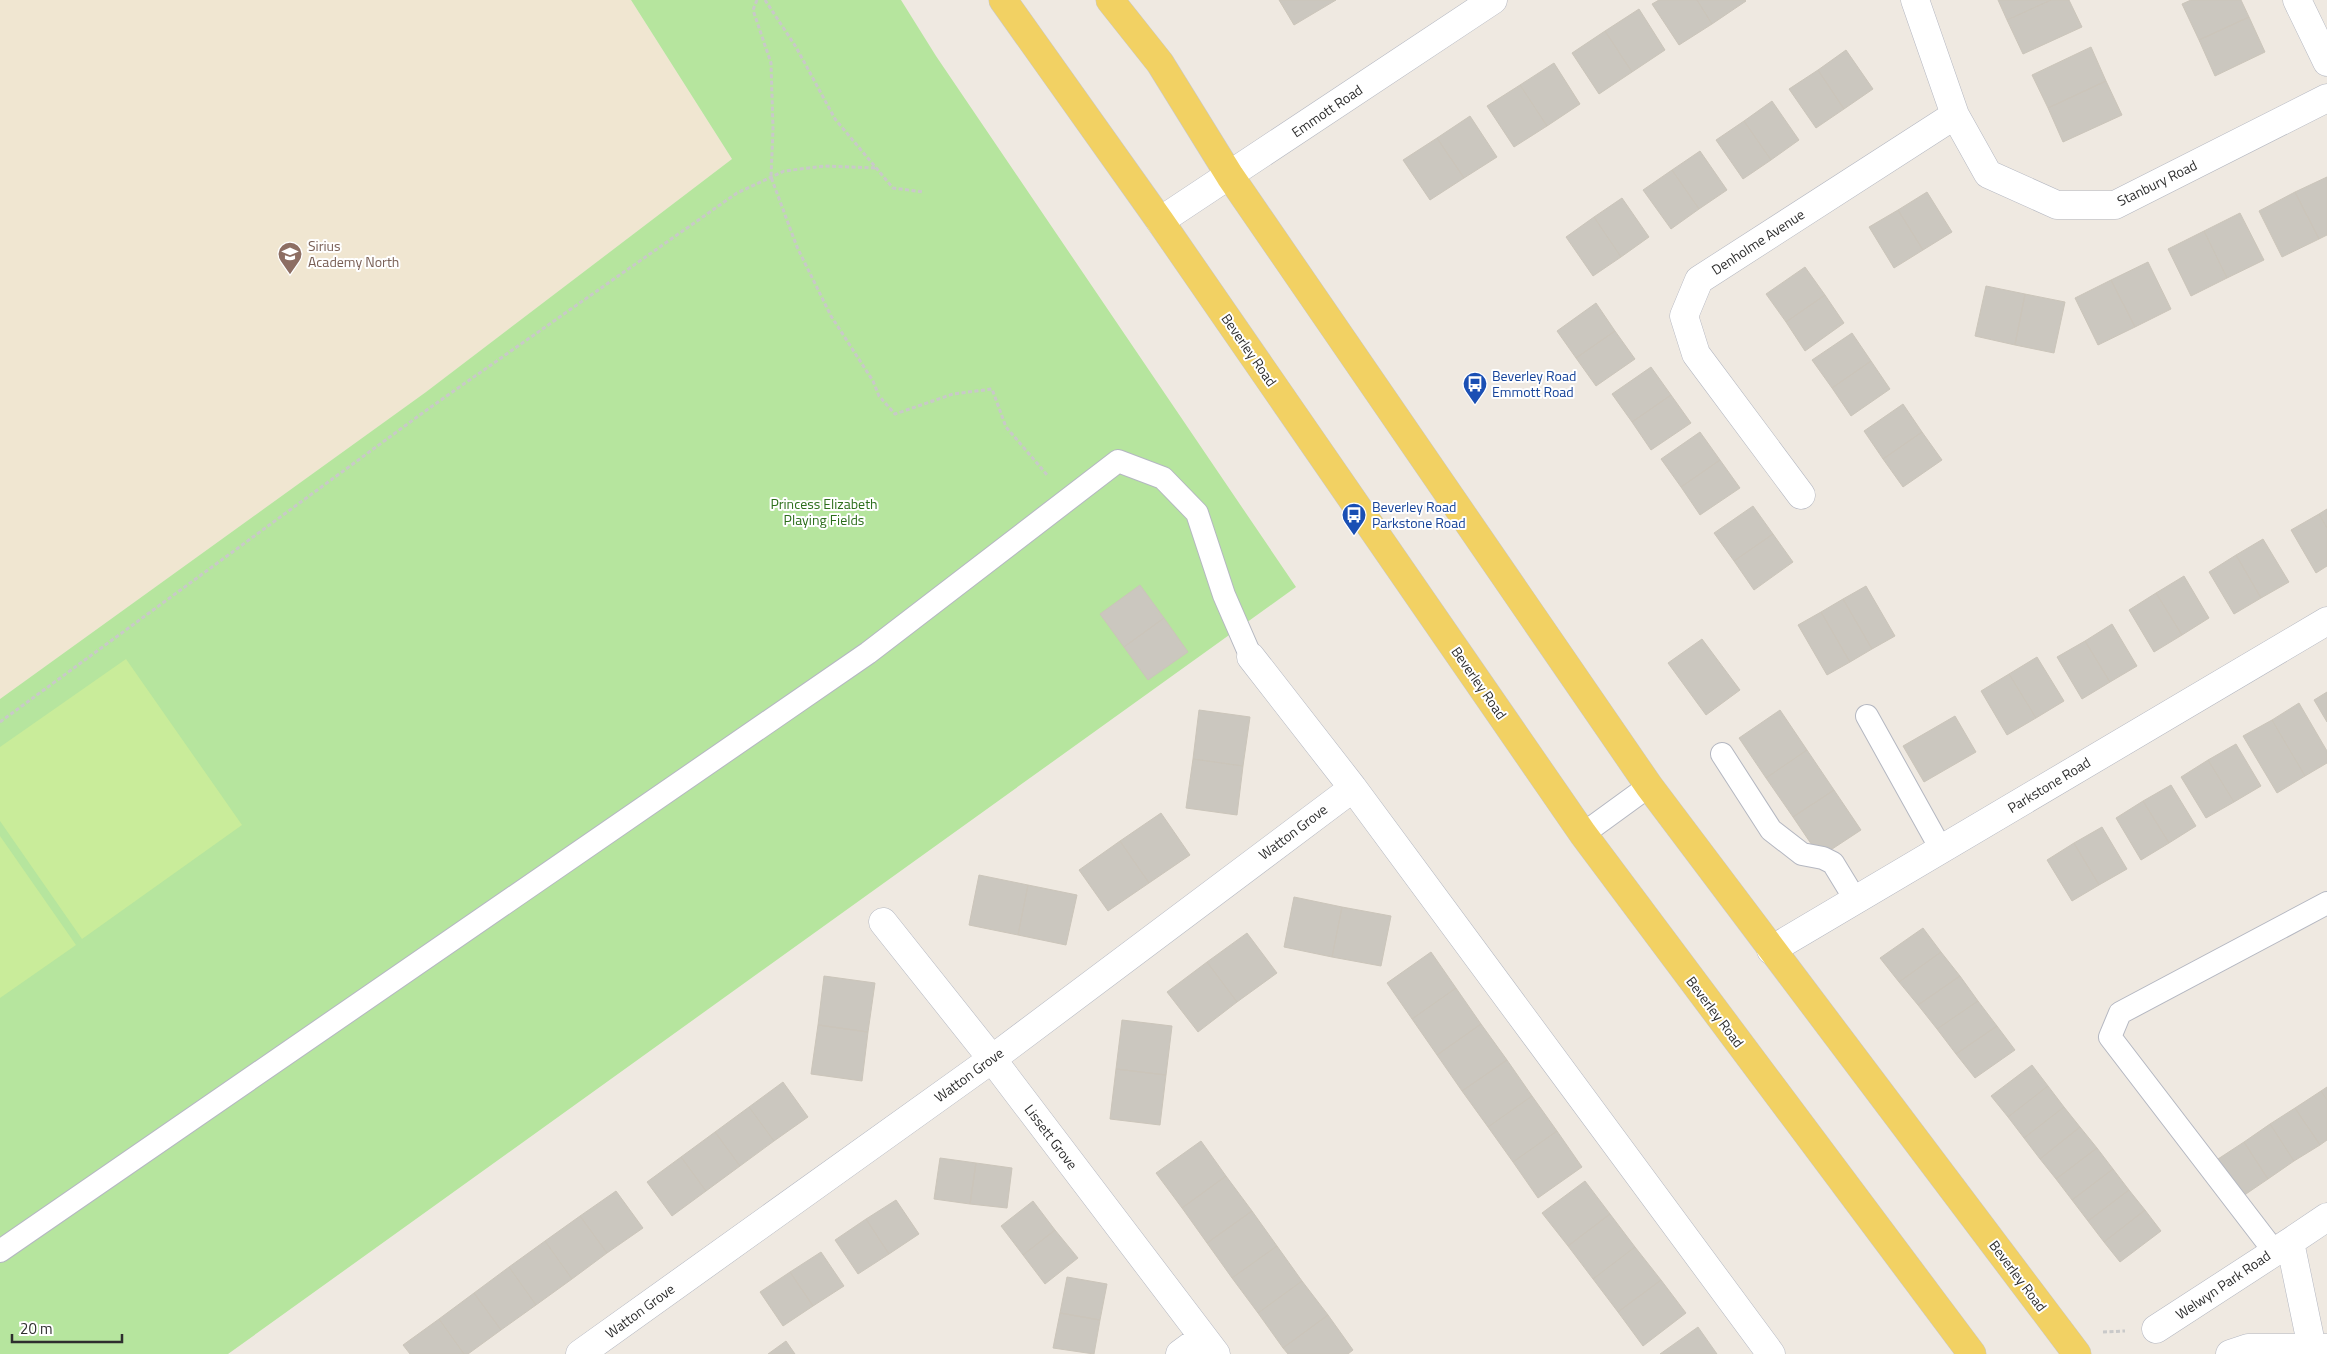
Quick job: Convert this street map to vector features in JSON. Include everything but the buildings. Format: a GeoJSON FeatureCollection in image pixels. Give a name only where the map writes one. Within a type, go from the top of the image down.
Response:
{"type":"FeatureCollection","features":[{"type":"Feature","properties":{"kind":"main road","name":"Beverley Road"},"geometry":{"type":"LineString","coordinates":[[1003,0],[1160,221],[1583,834],[1972,1354]]}},
{"type":"Feature","properties":{"kind":"main road","name":"Beverley Road"},"geometry":{"type":"LineString","coordinates":[[1110,0],[1160,63],[1230,176],[1649,786],[2077,1354]]}},
{"type":"Feature","properties":{"kind":"street","name":"Emmott Road"},"geometry":{"type":"LineString","coordinates":[[1160,221],[1493,0]]}},
{"type":"Feature","properties":{"kind":"street","name":"Stanbury Road"},"geometry":{"type":"LineString","coordinates":[[1915,0],[1956,115],[1988,174],[2057,205],[2115,205],[2327,98]]}},
{"type":"Feature","properties":{"kind":"street"},"geometry":{"type":"LineString","coordinates":[[2297,0],[2327,62]]}},
{"type":"Feature","properties":{"kind":"street","name":"Denholme Avenue"},"geometry":{"type":"LineString","coordinates":[[1801,495],[1696,354],[1684,316],[1699,280],[1956,115]]}},
{"type":"Feature","properties":{"kind":"street","name":"Parkstone Road"},"geometry":{"type":"LineString","coordinates":[[1771,950],[2327,621]]}},
{"type":"Feature","properties":{"kind":"street"},"geometry":{"type":"LineString","coordinates":[[1251,657],[1353,788],[1771,1354]]}},
{"type":"Feature","properties":{"kind":"street","name":"Watton Grove"},"geometry":{"type":"LineString","coordinates":[[580,1354],[992,1059],[1353,788]]}},
{"type":"Feature","properties":{"kind":"street","name":"Lissett Grove"},"geometry":{"type":"LineString","coordinates":[[883,922],[992,1059],[1210,1345]]}},
{"type":"Feature","properties":{"kind":"street","name":"Welwyn Park Road"},"geometry":{"type":"LineString","coordinates":[[2156,1329],[2327,1217]]}},
{"type":"Feature","properties":{"kind":"street","name":"Welwyn Park Road"},"geometry":{"type":"LineString","coordinates":[[2282,1246],[2319,1348]]}},
{"type":"Feature","properties":{"kind":"street"},"geometry":{"type":"LineString","coordinates":[[1180,1354],[1210,1345]]}},
{"type":"Feature","properties":{"kind":"street"},"geometry":{"type":"LineString","coordinates":[[2230,1354],[2248,1348],[2319,1348]]}},
{"type":"Feature","properties":{"kind":"lane"},"geometry":{"type":"LineString","coordinates":[[0,1251],[868,653],[1070,501],[1118,461],[1163,478],[1197,513],[1224,595],[1251,657]]}},
{"type":"Feature","properties":{"kind":"lane"},"geometry":{"type":"LineString","coordinates":[[1867,716],[1941,849]]}},
{"type":"Feature","properties":{"kind":"lane"},"geometry":{"type":"LineString","coordinates":[[1722,754],[1771,830],[1802,854],[1823,858],[1834,863],[1855,899]]}},
{"type":"Feature","properties":{"kind":"lane"},"geometry":{"type":"LineString","coordinates":[[1583,834],[1649,786]]}},
{"type":"Feature","properties":{"kind":"lane"},"geometry":{"type":"LineString","coordinates":[[2282,1246],[2110,1037],[2120,1013],[2327,903]]}},
{"type":"Feature","properties":{"kind":"path"},"geometry":{"type":"LineString","coordinates":[[757,0],[753,10],[770,63],[774,129],[771,178],[797,247],[831,316],[873,381],[879,396],[895,414],[953,394],[992,389],[1006,427],[1070,501]]}},
{"type":"Feature","properties":{"kind":"path"},"geometry":{"type":"LineString","coordinates":[[765,0],[796,47],[835,119],[892,188],[923,192]]}},
{"type":"Feature","properties":{"kind":"path"},"geometry":{"type":"LineString","coordinates":[[0,722],[428,409],[737,193],[784,171],[825,166],[876,168]]}},
{"type":"Feature","properties":{"kind":"shaded area","name":"Sirius Academy North"},"geometry":{"type":"Polygon","coordinates":[[[0,0],[631,0],[732,159],[426,392],[0,699],[0,0]]]}},
{"type":"Feature","properties":{"kind":"green space","name":"Princess Elizabeth Playing Fields"},"geometry":{"type":"Polygon","coordinates":[[[631,0],[901,0],[936,56],[1296,587],[228,1354],[0,1354],[0,699],[426,392],[732,159],[631,0]]]}},
{"type":"Feature","properties":{"kind":"green space"},"geometry":{"type":"Polygon","coordinates":[[[126,659],[242,825],[82,939],[0,821],[0,747],[126,659]]]}},
{"type":"Feature","properties":{"kind":"green space"},"geometry":{"type":"Polygon","coordinates":[[[0,836],[76,945],[0,998],[0,836]]]}},
{"type":"Feature","properties":{"kind":"place","name":"Sirius Academy North"},"geometry":{"type":"Point","coordinates":[290,275]}},
{"type":"Feature","properties":{"kind":"place","name":"Beverley Road Emmott Road"},"geometry":{"type":"Point","coordinates":[1475,405]}},
{"type":"Feature","properties":{"kind":"place","name":"Beverley Road Parkstone Road"},"geometry":{"type":"Point","coordinates":[1354,536]}}]}
